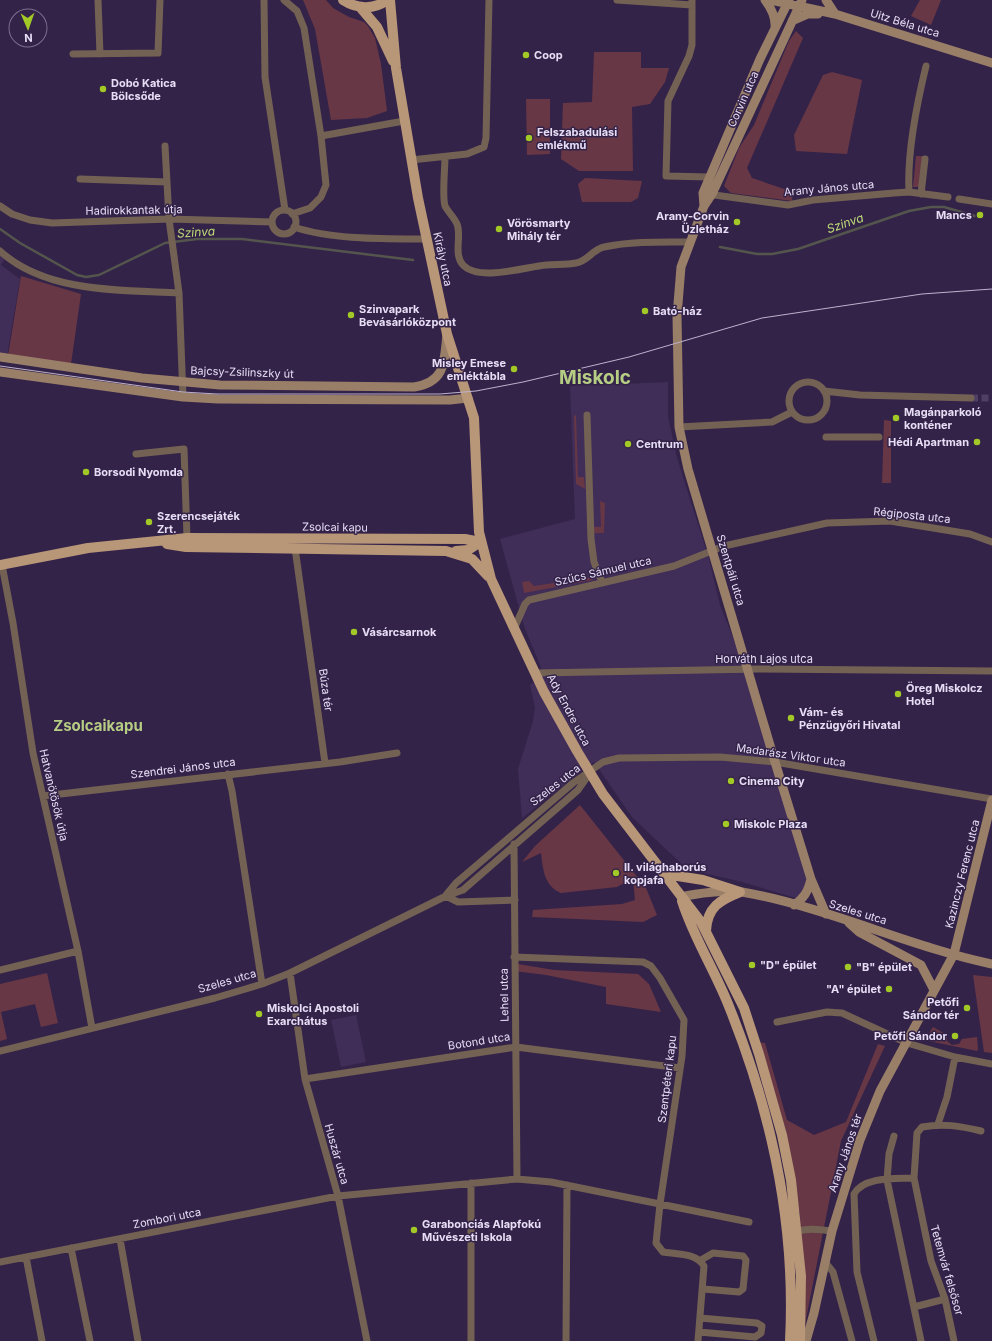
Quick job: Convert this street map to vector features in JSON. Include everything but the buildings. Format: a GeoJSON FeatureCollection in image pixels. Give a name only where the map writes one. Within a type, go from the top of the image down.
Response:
{"type":"FeatureCollection","features":[{"type":"Feature","properties":{"kind":"main road"},"geometry":{"type":"LineString","coordinates":[[343,0],[360,7],[373,6],[388,0]]}},
{"type":"Feature","properties":{"kind":"main road","name":"Király utca"},"geometry":{"type":"LineString","coordinates":[[388,0],[396,68],[411,160],[446,334],[468,398]]}},
{"type":"Feature","properties":{"kind":"main road","name":"Király utca"},"geometry":{"type":"LineString","coordinates":[[360,7],[377,27],[396,68]]}},
{"type":"Feature","properties":{"kind":"main road","name":"Ady Endre utca"},"geometry":{"type":"LineString","coordinates":[[468,398],[475,428],[480,542],[491,579],[514,629],[558,716],[590,772],[604,794],[706,931]]}},
{"type":"Feature","properties":{"kind":"main road","name":"Zsolcai kapu"},"geometry":{"type":"LineString","coordinates":[[1,565],[88,548],[153,543],[187,538],[465,539],[480,542]]}},
{"type":"Feature","properties":{"kind":"main road"},"geometry":{"type":"LineString","coordinates":[[446,551],[468,550],[480,542]]}},
{"type":"Feature","properties":{"kind":"main road","name":"Ady Endre utca"},"geometry":{"type":"LineString","coordinates":[[477,563],[477,553],[480,542]]}},
{"type":"Feature","properties":{"kind":"main road","name":"Zsolcai kapu"},"geometry":{"type":"LineString","coordinates":[[153,543],[186,547],[446,551]]}},
{"type":"Feature","properties":{"kind":"main road"},"geometry":{"type":"LineString","coordinates":[[446,551],[465,556],[477,563],[491,579]]}},
{"type":"Feature","properties":{"kind":"main road"},"geometry":{"type":"LineString","coordinates":[[665,874],[703,880],[740,892]]}},
{"type":"Feature","properties":{"kind":"main road"},"geometry":{"type":"LineString","coordinates":[[740,892],[722,900],[711,911],[707,921],[706,931],[744,1008],[782,1134],[791,1180],[801,1276],[800,1341]]}},
{"type":"Feature","properties":{"kind":"main road"},"geometry":{"type":"LineString","coordinates":[[681,897],[688,920],[730,1007],[749,1058],[763,1104],[774,1149],[788,1241],[791,1311],[790,1341]]}},
{"type":"Feature","properties":{"kind":"street"},"geometry":{"type":"LineString","coordinates":[[98,0],[100,54]]}},
{"type":"Feature","properties":{"kind":"street"},"geometry":{"type":"LineString","coordinates":[[73,54],[158,53],[160,0]]}},
{"type":"Feature","properties":{"kind":"street"},"geometry":{"type":"LineString","coordinates":[[264,0],[265,77],[284,210]]}},
{"type":"Feature","properties":{"kind":"street"},"geometry":{"type":"LineString","coordinates":[[284,0],[297,11],[304,28],[321,136],[326,185],[321,197],[310,208],[292,214]]}},
{"type":"Feature","properties":{"kind":"street"},"geometry":{"type":"LineString","coordinates":[[411,160],[445,157],[478,151],[484,147],[486,138],[489,0]]}},
{"type":"Feature","properties":{"kind":"street"},"geometry":{"type":"LineString","coordinates":[[617,0],[692,3],[693,32],[689,56],[668,101],[666,176],[710,177],[712,194]]}},
{"type":"Feature","properties":{"kind":"street"},"geometry":{"type":"LineString","coordinates":[[765,0],[776,20],[775,28]]}},
{"type":"Feature","properties":{"kind":"street","name":"Uitz Béla utca"},"geometry":{"type":"LineString","coordinates":[[771,0],[800,2],[992,63]]}},
{"type":"Feature","properties":{"kind":"street"},"geometry":{"type":"LineString","coordinates":[[826,0],[835,14]]}},
{"type":"Feature","properties":{"kind":"street","name":"Corvin utca"},"geometry":{"type":"LineString","coordinates":[[704,206],[703,193],[760,59],[788,1]]}},
{"type":"Feature","properties":{"kind":"street","name":"Corvin utca"},"geometry":{"type":"LineString","coordinates":[[696,225],[704,206],[712,194],[800,2]]}},
{"type":"Feature","properties":{"kind":"street"},"geometry":{"type":"LineString","coordinates":[[792,21],[808,14],[835,14]]}},
{"type":"Feature","properties":{"kind":"street"},"geometry":{"type":"LineString","coordinates":[[909,192],[912,144],[926,66]]}},
{"type":"Feature","properties":{"kind":"street"},"geometry":{"type":"LineString","coordinates":[[321,136],[404,121]]}},
{"type":"Feature","properties":{"kind":"street"},"geometry":{"type":"LineString","coordinates":[[165,146],[169,219],[179,293],[183,396]]}},
{"type":"Feature","properties":{"kind":"street"},"geometry":{"type":"LineString","coordinates":[[445,157],[445,205],[457,224],[459,259],[464,266],[481,272],[502,272],[545,265],[577,263],[587,259],[594,251],[603,247],[657,242],[689,242]]}},
{"type":"Feature","properties":{"kind":"street"},"geometry":{"type":"LineString","coordinates":[[921,194],[925,158]]}},
{"type":"Feature","properties":{"kind":"street"},"geometry":{"type":"LineString","coordinates":[[80,179],[167,182]]}},
{"type":"Feature","properties":{"kind":"street","name":"Arany János utca"},"geometry":{"type":"LineString","coordinates":[[703,193],[788,205],[813,200],[909,192],[948,197]]}},
{"type":"Feature","properties":{"kind":"street"},"geometry":{"type":"LineString","coordinates":[[959,199],[992,204]]}},
{"type":"Feature","properties":{"kind":"street","name":"Hadirokkantak útja"},"geometry":{"type":"LineString","coordinates":[[0,206],[12,214],[30,220],[52,223],[169,219],[272,222]]}},
{"type":"Feature","properties":{"kind":"street"},"geometry":{"type":"LineString","coordinates":[[284,210],[292,214],[295,220],[294,228],[290,232],[281,234],[274,228],[272,222],[275,214],[284,210]]}},
{"type":"Feature","properties":{"kind":"street","name":"Szentpáli utca"},"geometry":{"type":"LineString","coordinates":[[696,225],[681,267],[677,316],[679,427],[688,469],[775,762],[811,879],[826,914]]}},
{"type":"Feature","properties":{"kind":"street"},"geometry":{"type":"LineString","coordinates":[[294,228],[305,231],[366,238],[427,239]]}},
{"type":"Feature","properties":{"kind":"street"},"geometry":{"type":"LineString","coordinates":[[0,251],[23,268],[46,277],[92,289],[179,293]]}},
{"type":"Feature","properties":{"kind":"street","name":"Bajcsy-Zsilinszky út"},"geometry":{"type":"LineString","coordinates":[[0,357],[183,382],[220,385],[423,385],[430,383],[440,374],[445,358],[446,334]]}},
{"type":"Feature","properties":{"kind":"street"},"geometry":{"type":"LineString","coordinates":[[0,372],[183,396],[218,399],[450,400],[468,398]]}},
{"type":"Feature","properties":{"kind":"street"},"geometry":{"type":"LineString","coordinates":[[811,382],[816,384],[827,396],[826,407],[820,416],[808,420],[802,419],[792,412],[789,401],[790,396],[800,384],[811,382]]}},
{"type":"Feature","properties":{"kind":"street"},"geometry":{"type":"LineString","coordinates":[[824,391],[860,395],[971,398]]}},
{"type":"Feature","properties":{"kind":"street"},"geometry":{"type":"LineString","coordinates":[[679,427],[772,422],[792,412]]}},
{"type":"Feature","properties":{"kind":"street"},"geometry":{"type":"LineString","coordinates":[[587,415],[591,539],[594,562],[602,582]]}},
{"type":"Feature","properties":{"kind":"street"},"geometry":{"type":"LineString","coordinates":[[826,437],[879,437]]}},
{"type":"Feature","properties":{"kind":"street"},"geometry":{"type":"LineString","coordinates":[[136,454],[184,449],[187,538]]}},
{"type":"Feature","properties":{"kind":"street","name":"Régiposta utca"},"geometry":{"type":"LineString","coordinates":[[712,551],[724,546],[827,523],[871,521],[930,526],[970,534],[992,542]]}},
{"type":"Feature","properties":{"kind":"street","name":"Búza tér"},"geometry":{"type":"LineString","coordinates":[[295,548],[325,763]]}},
{"type":"Feature","properties":{"kind":"street","name":"Szűcs Sámuel utca"},"geometry":{"type":"LineString","coordinates":[[514,629],[525,604],[529,600],[674,566],[712,551]]}},
{"type":"Feature","properties":{"kind":"street","name":"Hatvanötösök útja"},"geometry":{"type":"LineString","coordinates":[[1,565],[12,616],[33,753],[78,952],[92,1028]]}},
{"type":"Feature","properties":{"kind":"street","name":"Horváth Lajos utca"},"geometry":{"type":"LineString","coordinates":[[536,673],[748,669],[992,671]]}},
{"type":"Feature","properties":{"kind":"street"},"geometry":{"type":"LineString","coordinates":[[325,763],[397,753]]}},
{"type":"Feature","properties":{"kind":"street","name":"Madarász Viktor utca"},"geometry":{"type":"LineString","coordinates":[[590,772],[603,762],[632,757],[720,757],[775,762],[992,799]]}},
{"type":"Feature","properties":{"kind":"street","name":"Szendrei János utca"},"geometry":{"type":"LineString","coordinates":[[43,796],[325,763]]}},
{"type":"Feature","properties":{"kind":"street","name":"Szeles utca"},"geometry":{"type":"LineString","coordinates":[[446,896],[456,883],[573,783],[590,772]]}},
{"type":"Feature","properties":{"kind":"street","name":"Szeles utca"},"geometry":{"type":"LineString","coordinates":[[0,1052],[215,998],[262,984],[290,973],[446,896],[463,890],[578,790],[590,772]]}},
{"type":"Feature","properties":{"kind":"street"},"geometry":{"type":"LineString","coordinates":[[228,774],[232,791],[262,984]]}},
{"type":"Feature","properties":{"kind":"street","name":"Kazinczy Ferenc utca"},"geometry":{"type":"LineString","coordinates":[[954,954],[992,799]]}},
{"type":"Feature","properties":{"kind":"street"},"geometry":{"type":"LineString","coordinates":[[509,838],[515,845]]}},
{"type":"Feature","properties":{"kind":"street","name":"Lehel utca"},"geometry":{"type":"LineString","coordinates":[[515,845],[514,957],[517,1179]]}},
{"type":"Feature","properties":{"kind":"street"},"geometry":{"type":"LineString","coordinates":[[794,906],[804,898],[811,879]]}},
{"type":"Feature","properties":{"kind":"street","name":"Szeles utca"},"geometry":{"type":"LineString","coordinates":[[681,897],[706,893],[740,892],[826,914],[954,954],[992,964]]}},
{"type":"Feature","properties":{"kind":"street"},"geometry":{"type":"LineString","coordinates":[[446,896],[458,902],[514,900]]}},
{"type":"Feature","properties":{"kind":"street"},"geometry":{"type":"LineString","coordinates":[[846,921],[859,932],[921,966],[934,990]]}},
{"type":"Feature","properties":{"kind":"street"},"geometry":{"type":"LineString","coordinates":[[0,970],[78,952]]}},
{"type":"Feature","properties":{"kind":"street"},"geometry":{"type":"LineString","coordinates":[[907,1043],[954,954]]}},
{"type":"Feature","properties":{"kind":"street","name":"Szentpéteri kapu"},"geometry":{"type":"LineString","coordinates":[[514,957],[642,962],[651,966],[660,978],[684,1020],[680,1068],[660,1204],[656,1243],[663,1252],[695,1257],[701,1260]]}},
{"type":"Feature","properties":{"kind":"street","name":"Huszár utca"},"geometry":{"type":"LineString","coordinates":[[290,973],[305,1079],[338,1196],[367,1341]]}},
{"type":"Feature","properties":{"kind":"street"},"geometry":{"type":"LineString","coordinates":[[777,1022],[827,1012],[842,1013],[907,1043],[955,1057],[992,1064]]}},
{"type":"Feature","properties":{"kind":"street","name":"Arany János tér"},"geometry":{"type":"LineString","coordinates":[[806,1341],[814,1313],[832,1231],[860,1140],[880,1091],[907,1043]]}},
{"type":"Feature","properties":{"kind":"street","name":"Botond utca"},"geometry":{"type":"LineString","coordinates":[[305,1079],[516,1047],[680,1068]]}},
{"type":"Feature","properties":{"kind":"street"},"geometry":{"type":"LineString","coordinates":[[955,1057],[947,1097],[938,1124],[954,1125],[981,1131]]}},
{"type":"Feature","properties":{"kind":"street","name":"Tetemvár felsősor"},"geometry":{"type":"LineString","coordinates":[[938,1124],[922,1127],[917,1133],[914,1178],[931,1261],[945,1299],[954,1341]]}},
{"type":"Feature","properties":{"kind":"street"},"geometry":{"type":"LineString","coordinates":[[894,1136],[889,1154],[887,1180],[921,1341]]}},
{"type":"Feature","properties":{"kind":"street"},"geometry":{"type":"LineString","coordinates":[[874,1341],[857,1272],[854,1194],[858,1187],[866,1183],[914,1178]]}},
{"type":"Feature","properties":{"kind":"street","name":"Zombori utca"},"geometry":{"type":"LineString","coordinates":[[0,1262],[338,1196],[517,1179],[567,1185],[749,1222]]}},
{"type":"Feature","properties":{"kind":"street"},"geometry":{"type":"LineString","coordinates":[[471,1183],[471,1341]]}},
{"type":"Feature","properties":{"kind":"street"},"geometry":{"type":"LineString","coordinates":[[566,1341],[567,1185]]}},
{"type":"Feature","properties":{"kind":"street"},"geometry":{"type":"LineString","coordinates":[[788,1241],[790,1234],[797,1231],[818,1229],[832,1231]]}},
{"type":"Feature","properties":{"kind":"street"},"geometry":{"type":"LineString","coordinates":[[120,1239],[138,1341]]}},
{"type":"Feature","properties":{"kind":"street"},"geometry":{"type":"LineString","coordinates":[[71,1248],[90,1341]]}},
{"type":"Feature","properties":{"kind":"street"},"geometry":{"type":"LineString","coordinates":[[698,1341],[704,1266],[701,1260],[713,1253],[743,1256],[746,1260],[743,1289],[739,1292],[703,1289]]}},
{"type":"Feature","properties":{"kind":"street"},"geometry":{"type":"LineString","coordinates":[[26,1257],[42,1341]]}},
{"type":"Feature","properties":{"kind":"street"},"geometry":{"type":"LineString","coordinates":[[825,1262],[833,1272],[852,1341]]}},
{"type":"Feature","properties":{"kind":"street"},"geometry":{"type":"LineString","coordinates":[[914,1308],[945,1299]]}},
{"type":"Feature","properties":{"kind":"street"},"geometry":{"type":"LineString","coordinates":[[699,1332],[755,1336],[761,1333],[762,1326],[757,1323],[700,1318]]}},
{"type":"Feature","properties":{"kind":"shaded area"},"geometry":{"type":"Polygon","coordinates":[[[303,0],[326,0],[333,8],[349,17],[364,22],[368,26],[375,38],[381,64],[387,111],[367,118],[331,120],[315,29],[303,0]]]}},
{"type":"Feature","properties":{"kind":"shaded area"},"geometry":{"type":"Polygon","coordinates":[[[920,0],[941,0],[931,25],[911,16],[920,0]]]}},
{"type":"Feature","properties":{"kind":"shaded area"},"geometry":{"type":"Polygon","coordinates":[[[796,31],[803,38],[747,168],[752,178],[793,192],[792,201],[731,193],[724,186],[739,148],[754,125],[789,41],[796,31]]]}},
{"type":"Feature","properties":{"kind":"shaded area"},"geometry":{"type":"Polygon","coordinates":[[[594,52],[641,52],[641,68],[669,68],[665,82],[650,104],[632,107],[633,171],[579,171],[561,159],[563,103],[592,102],[594,52]]]}},
{"type":"Feature","properties":{"kind":"shaded area"},"geometry":{"type":"Polygon","coordinates":[[[832,72],[862,80],[847,154],[796,151],[794,135],[823,75],[832,72]]]}},
{"type":"Feature","properties":{"kind":"shaded area"},"geometry":{"type":"Polygon","coordinates":[[[526,99],[550,99],[550,154],[527,155],[526,99]]]}},
{"type":"Feature","properties":{"kind":"shaded area"},"geometry":{"type":"Polygon","coordinates":[[[916,156],[923,156],[921,187],[913,187],[916,156]]]}},
{"type":"Feature","properties":{"kind":"shaded area"},"geometry":{"type":"Polygon","coordinates":[[[585,178],[642,181],[638,198],[631,202],[582,202],[578,184],[585,178]]]}},
{"type":"Feature","properties":{"kind":"shaded area"},"geometry":{"type":"Polygon","coordinates":[[[0,255],[5,259],[1,265],[20,279],[7,356],[0,355],[0,255]]]}},
{"type":"Feature","properties":{"kind":"shaded area"},"geometry":{"type":"Polygon","coordinates":[[[21,276],[81,294],[71,364],[8,356],[21,276]]]}},
{"type":"Feature","properties":{"kind":"shaded area"},"geometry":{"type":"Polygon","coordinates":[[[668,382],[668,417],[677,458],[709,559],[720,605],[744,666],[811,890],[796,898],[742,882],[687,869],[632,817],[594,762],[522,818],[518,769],[533,721],[535,707],[530,685],[544,675],[524,626],[500,539],[575,519],[570,386],[668,382]]]}},
{"type":"Feature","properties":{"kind":"shaded area"},"geometry":{"type":"Polygon","coordinates":[[[576,415],[578,477],[584,477],[585,489],[576,484],[574,416],[576,415]]]}},
{"type":"Feature","properties":{"kind":"shaded area"},"geometry":{"type":"Polygon","coordinates":[[[884,420],[891,421],[891,483],[882,483],[884,420]]]}},
{"type":"Feature","properties":{"kind":"shaded area"},"geometry":{"type":"Polygon","coordinates":[[[600,501],[605,503],[604,533],[594,533],[593,527],[601,527],[600,501]]]}},
{"type":"Feature","properties":{"kind":"shaded area"},"geometry":{"type":"Polygon","coordinates":[[[593,577],[593,580],[524,593],[522,582],[529,581],[534,586],[593,577]]]}},
{"type":"Feature","properties":{"kind":"shaded area"},"geometry":{"type":"Polygon","coordinates":[[[580,805],[646,888],[657,915],[643,922],[532,917],[533,910],[622,904],[635,900],[633,878],[617,887],[561,893],[551,886],[545,876],[541,853],[522,862],[535,846],[580,805]]]}},
{"type":"Feature","properties":{"kind":"shaded area"},"geometry":{"type":"Polygon","coordinates":[[[518,964],[554,970],[638,974],[649,984],[661,1012],[606,1004],[606,987],[546,975],[514,971],[518,964]]]}},
{"type":"Feature","properties":{"kind":"shaded area"},"geometry":{"type":"Polygon","coordinates":[[[47,973],[58,1023],[41,1027],[35,1004],[1,1012],[7,1039],[0,1041],[0,984],[47,973]]]}},
{"type":"Feature","properties":{"kind":"shaded area"},"geometry":{"type":"Polygon","coordinates":[[[973,975],[992,977],[992,1053],[984,1052],[973,975]]]}},
{"type":"Feature","properties":{"kind":"shaded area"},"geometry":{"type":"Polygon","coordinates":[[[356,1015],[366,1062],[341,1067],[331,1020],[356,1015]]]}},
{"type":"Feature","properties":{"kind":"shaded area"},"geometry":{"type":"Polygon","coordinates":[[[933,1027],[947,1035],[947,1041],[952,1045],[959,1044],[962,1039],[977,1037],[977,1051],[929,1041],[927,1037],[933,1027]]]}},
{"type":"Feature","properties":{"kind":"shaded area"},"geometry":{"type":"Polygon","coordinates":[[[756,1042],[765,1043],[787,1120],[814,1135],[846,1122],[878,1044],[885,1046],[841,1141],[804,1329],[800,1215],[786,1131],[756,1042]]]}},
{"type":"Feature","properties":{"kind":"waterway","name":"Szinva"},"geometry":{"type":"LineString","coordinates":[[720,247],[757,254],[772,254],[798,249],[909,211],[931,207],[944,207],[975,216]]}},
{"type":"Feature","properties":{"kind":"waterway","name":"Szinva"},"geometry":{"type":"LineString","coordinates":[[0,229],[20,243],[77,275],[86,277],[99,275],[165,243],[197,239],[242,239],[413,260]]}},
{"type":"Feature","properties":{"kind":"tunnel"},"geometry":{"type":"LineString","coordinates":[[971,398],[992,398]]}},
{"type":"Feature","properties":{"kind":"tram line"},"geometry":{"type":"LineString","coordinates":[[0,366],[183,392],[217,394],[440,394],[476,391],[523,382],[629,357],[762,318],[922,294],[992,289]]}},
{"type":"Feature","properties":{"kind":"place","name":"Coop"},"geometry":{"type":"Point","coordinates":[526,55]}},
{"type":"Feature","properties":{"kind":"place","name":"Dobó Katica Bölcsőde"},"geometry":{"type":"Point","coordinates":[103,89]}},
{"type":"Feature","properties":{"kind":"place","name":"Felszabadulási emlékmű"},"geometry":{"type":"Point","coordinates":[529,138]}},
{"type":"Feature","properties":{"kind":"place","name":"Mancs"},"geometry":{"type":"Point","coordinates":[980,215]}},
{"type":"Feature","properties":{"kind":"place","name":"Arany-Corvin Üzletház"},"geometry":{"type":"Point","coordinates":[737,222]}},
{"type":"Feature","properties":{"kind":"place","name":"Vörösmarty Mihály tér"},"geometry":{"type":"Point","coordinates":[499,229]}},
{"type":"Feature","properties":{"kind":"place","name":"Bató-ház"},"geometry":{"type":"Point","coordinates":[645,311]}},
{"type":"Feature","properties":{"kind":"place","name":"Szinvapark Bevásárlóközpont"},"geometry":{"type":"Point","coordinates":[351,315]}},
{"type":"Feature","properties":{"kind":"place","name":"Misley Emese emléktábla"},"geometry":{"type":"Point","coordinates":[514,369]}},
{"type":"Feature","properties":{"kind":"place","name":"Magánparkoló konténer"},"geometry":{"type":"Point","coordinates":[896,418]}},
{"type":"Feature","properties":{"kind":"place","name":"Hédi Apartman"},"geometry":{"type":"Point","coordinates":[977,442]}},
{"type":"Feature","properties":{"kind":"place","name":"Centrum"},"geometry":{"type":"Point","coordinates":[628,444]}},
{"type":"Feature","properties":{"kind":"place","name":"Borsodi Nyomda"},"geometry":{"type":"Point","coordinates":[86,472]}},
{"type":"Feature","properties":{"kind":"place","name":"Szerencsejáték Zrt."},"geometry":{"type":"Point","coordinates":[149,522]}},
{"type":"Feature","properties":{"kind":"place","name":"Vásárcsarnok"},"geometry":{"type":"Point","coordinates":[354,632]}},
{"type":"Feature","properties":{"kind":"place","name":"Öreg Miskolcz Hotel"},"geometry":{"type":"Point","coordinates":[898,694]}},
{"type":"Feature","properties":{"kind":"place","name":"Vám- és Pénzügyőri Hivatal"},"geometry":{"type":"Point","coordinates":[791,718]}},
{"type":"Feature","properties":{"kind":"place","name":"Cinema City"},"geometry":{"type":"Point","coordinates":[731,781]}},
{"type":"Feature","properties":{"kind":"place","name":"Miskolc Plaza"},"geometry":{"type":"Point","coordinates":[726,824]}},
{"type":"Feature","properties":{"kind":"place","name":"II. világhaborús kopjafa"},"geometry":{"type":"Point","coordinates":[616,873]}},
{"type":"Feature","properties":{"kind":"place","name":"\"D\" épület"},"geometry":{"type":"Point","coordinates":[752,965]}},
{"type":"Feature","properties":{"kind":"place","name":"\"B\" épület"},"geometry":{"type":"Point","coordinates":[848,967]}},
{"type":"Feature","properties":{"kind":"place","name":"\"A\" épület"},"geometry":{"type":"Point","coordinates":[889,989]}},
{"type":"Feature","properties":{"kind":"place","name":"Petőfi Sándor tér"},"geometry":{"type":"Point","coordinates":[967,1008]}},
{"type":"Feature","properties":{"kind":"place","name":"Miskolci Apostoli Exarchátus"},"geometry":{"type":"Point","coordinates":[259,1014]}},
{"type":"Feature","properties":{"kind":"place","name":"Petőfi Sándor"},"geometry":{"type":"Point","coordinates":[955,1036]}},
{"type":"Feature","properties":{"kind":"place","name":"Garabonciás Alapfokú Művészeti Iskola"},"geometry":{"type":"Point","coordinates":[414,1230]}},
{"type":"Feature","properties":{"kind":"district","name":"Miskolc"},"geometry":{"type":"Point","coordinates":[595,377]}},
{"type":"Feature","properties":{"kind":"district","name":"Zsolcaikapu"},"geometry":{"type":"Point","coordinates":[98,725]}}]}
